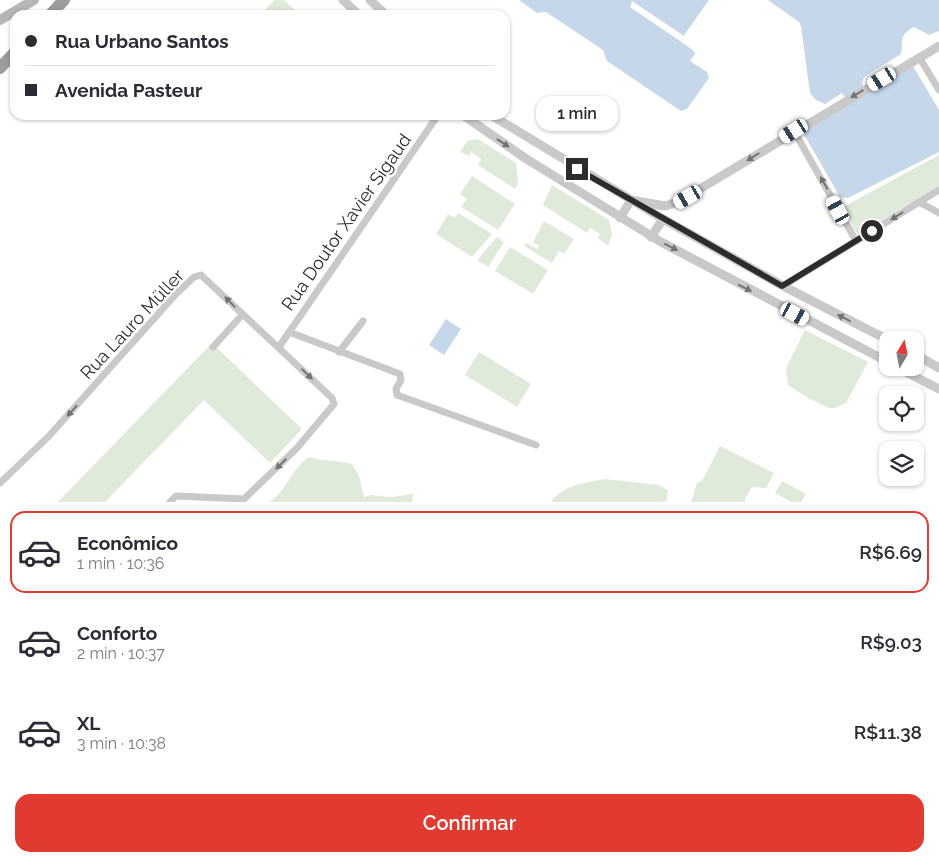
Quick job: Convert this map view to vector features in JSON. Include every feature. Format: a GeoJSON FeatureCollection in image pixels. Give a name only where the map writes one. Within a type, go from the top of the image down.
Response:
{"type":"FeatureCollection","features":[{"type":"Feature","properties":{"kind":"highway"},"geometry":{"type":"LineString","coordinates":[[55,10],[64,0]]}},
{"type":"Feature","properties":{"kind":"highway"},"geometry":{"type":"LineString","coordinates":[[1,66],[10,57]]}},
{"type":"Feature","properties":{"kind":"main road"},"geometry":{"type":"LineString","coordinates":[[17,10],[34,0]]}},
{"type":"Feature","properties":{"kind":"street"},"geometry":{"type":"LineString","coordinates":[[343,0],[354,10]]}},
{"type":"Feature","properties":{"kind":"street"},"geometry":{"type":"LineString","coordinates":[[370,0],[381,10]]}},
{"type":"Feature","properties":{"kind":"street"},"geometry":{"type":"LineString","coordinates":[[631,200],[665,206],[678,202],[797,129],[939,46]]}},
{"type":"Feature","properties":{"kind":"street"},"geometry":{"type":"LineString","coordinates":[[916,58],[939,90]]}},
{"type":"Feature","properties":{"kind":"street","name":"Rua Doutor Xavier Sigaud"},"geometry":{"type":"LineString","coordinates":[[279,347],[435,120]]}},
{"type":"Feature","properties":{"kind":"street"},"geometry":{"type":"LineString","coordinates":[[471,120],[651,237],[879,357]]}},
{"type":"Feature","properties":{"kind":"street"},"geometry":{"type":"LineString","coordinates":[[499,120],[663,219],[782,286],[879,335]]}},
{"type":"Feature","properties":{"kind":"street"},"geometry":{"type":"LineString","coordinates":[[797,129],[856,241]]}},
{"type":"Feature","properties":{"kind":"street"},"geometry":{"type":"LineString","coordinates":[[782,286],[939,190]]}},
{"type":"Feature","properties":{"kind":"street"},"geometry":{"type":"LineString","coordinates":[[620,218],[631,200]]}},
{"type":"Feature","properties":{"kind":"street"},"geometry":{"type":"LineString","coordinates":[[919,202],[939,213]]}},
{"type":"Feature","properties":{"kind":"street"},"geometry":{"type":"LineString","coordinates":[[651,237],[663,219]]}},
{"type":"Feature","properties":{"kind":"street","name":"Rua Lauro Müller"},"geometry":{"type":"LineString","coordinates":[[0,483],[49,436],[194,277],[201,275],[206,277],[242,315],[279,347],[334,401],[332,409],[297,448],[244,499],[176,496],[170,502]]}},
{"type":"Feature","properties":{"kind":"street"},"geometry":{"type":"LineString","coordinates":[[213,347],[242,315]]}},
{"type":"Feature","properties":{"kind":"street"},"geometry":{"type":"LineString","coordinates":[[339,352],[363,321]]}},
{"type":"Feature","properties":{"kind":"street"},"geometry":{"type":"LineString","coordinates":[[289,332],[400,374],[401,380],[396,394],[536,445]]}},
{"type":"Feature","properties":{"kind":"street"},"geometry":{"type":"LineString","coordinates":[[924,359],[939,368]]}},
{"type":"Feature","properties":{"kind":"street"},"geometry":{"type":"LineString","coordinates":[[914,376],[939,389]]}},
{"type":"Feature","properties":{"kind":"green space"},"geometry":{"type":"Polygon","coordinates":[[[274,0],[284,0],[295,10],[265,10],[274,0]]]}},
{"type":"Feature","properties":{"kind":"green space"},"geometry":{"type":"Polygon","coordinates":[[[478,139],[516,163],[518,184],[515,189],[478,165],[481,159],[471,152],[469,156],[460,152],[467,141],[478,139]]]}},
{"type":"Feature","properties":{"kind":"green space"},"geometry":{"type":"Polygon","coordinates":[[[939,155],[939,186],[859,235],[856,232],[843,207],[939,155]]]}},
{"type":"Feature","properties":{"kind":"green space"},"geometry":{"type":"Polygon","coordinates":[[[472,176],[515,204],[498,230],[461,207],[467,199],[460,194],[472,176]]]}},
{"type":"Feature","properties":{"kind":"green space"},"geometry":{"type":"Polygon","coordinates":[[[552,185],[609,220],[612,235],[608,246],[598,238],[600,234],[590,228],[587,233],[543,205],[552,185]]]}},
{"type":"Feature","properties":{"kind":"green space"},"geometry":{"type":"Polygon","coordinates":[[[458,213],[492,234],[472,257],[436,234],[448,214],[455,218],[458,213]]]}},
{"type":"Feature","properties":{"kind":"green space"},"geometry":{"type":"Polygon","coordinates":[[[544,221],[574,239],[564,254],[559,251],[552,263],[524,246],[526,243],[538,249],[539,246],[533,242],[544,221]]]}},
{"type":"Feature","properties":{"kind":"green space"},"geometry":{"type":"Polygon","coordinates":[[[497,237],[504,242],[488,267],[477,260],[497,237]]]}},
{"type":"Feature","properties":{"kind":"green space"},"geometry":{"type":"Polygon","coordinates":[[[510,247],[548,270],[533,294],[495,271],[510,247]]]}},
{"type":"Feature","properties":{"kind":"green space"},"geometry":{"type":"Polygon","coordinates":[[[805,330],[868,362],[846,403],[835,408],[829,408],[808,398],[788,385],[786,368],[805,330]]]}},
{"type":"Feature","properties":{"kind":"green space"},"geometry":{"type":"Polygon","coordinates":[[[212,343],[302,429],[270,463],[204,400],[105,502],[58,502],[212,343]]]}},
{"type":"Feature","properties":{"kind":"green space"},"geometry":{"type":"Polygon","coordinates":[[[479,352],[531,384],[517,407],[465,375],[479,352]]]}},
{"type":"Feature","properties":{"kind":"green space"},"geometry":{"type":"Polygon","coordinates":[[[720,446],[774,473],[766,488],[752,487],[745,498],[745,502],[691,502],[697,483],[702,481],[720,446]]]}},
{"type":"Feature","properties":{"kind":"green space"},"geometry":{"type":"Polygon","coordinates":[[[310,457],[352,464],[359,476],[364,497],[371,495],[391,497],[413,494],[412,502],[269,502],[281,492],[298,467],[310,457]]]}},
{"type":"Feature","properties":{"kind":"green space"},"geometry":{"type":"Polygon","coordinates":[[[605,479],[659,485],[668,490],[667,500],[663,502],[551,502],[568,488],[605,479]]]}},
{"type":"Feature","properties":{"kind":"green space"},"geometry":{"type":"Polygon","coordinates":[[[782,481],[806,494],[801,502],[791,502],[775,493],[782,481]]]}},
{"type":"Feature","properties":{"kind":"water"},"geometry":{"type":"Polygon","coordinates":[[[519,0],[709,0],[680,41],[694,51],[695,54],[690,61],[707,72],[709,78],[687,109],[681,111],[607,61],[603,50],[546,12],[537,13],[519,0]]]}},
{"type":"Feature","properties":{"kind":"water"},"geometry":{"type":"Polygon","coordinates":[[[768,0],[939,0],[939,31],[929,35],[914,27],[909,30],[903,38],[901,54],[864,77],[862,83],[864,88],[913,66],[939,110],[939,152],[848,198],[840,197],[802,131],[847,100],[842,93],[825,104],[816,100],[810,93],[801,26],[799,22],[768,0]]]}},
{"type":"Feature","properties":{"kind":"water"},"geometry":{"type":"Polygon","coordinates":[[[446,319],[461,329],[444,355],[429,345],[446,319]]]}},
{"type":"Feature","properties":{"kind":"pier"},"geometry":{"type":"Polygon","coordinates":[[[632,1],[684,36],[680,41],[630,7],[632,1]]]}},
{"type":"Feature","properties":{"kind":"route"},"geometry":{"type":"LineString","coordinates":[[577,169],[782,286],[872,231]]}}]}
